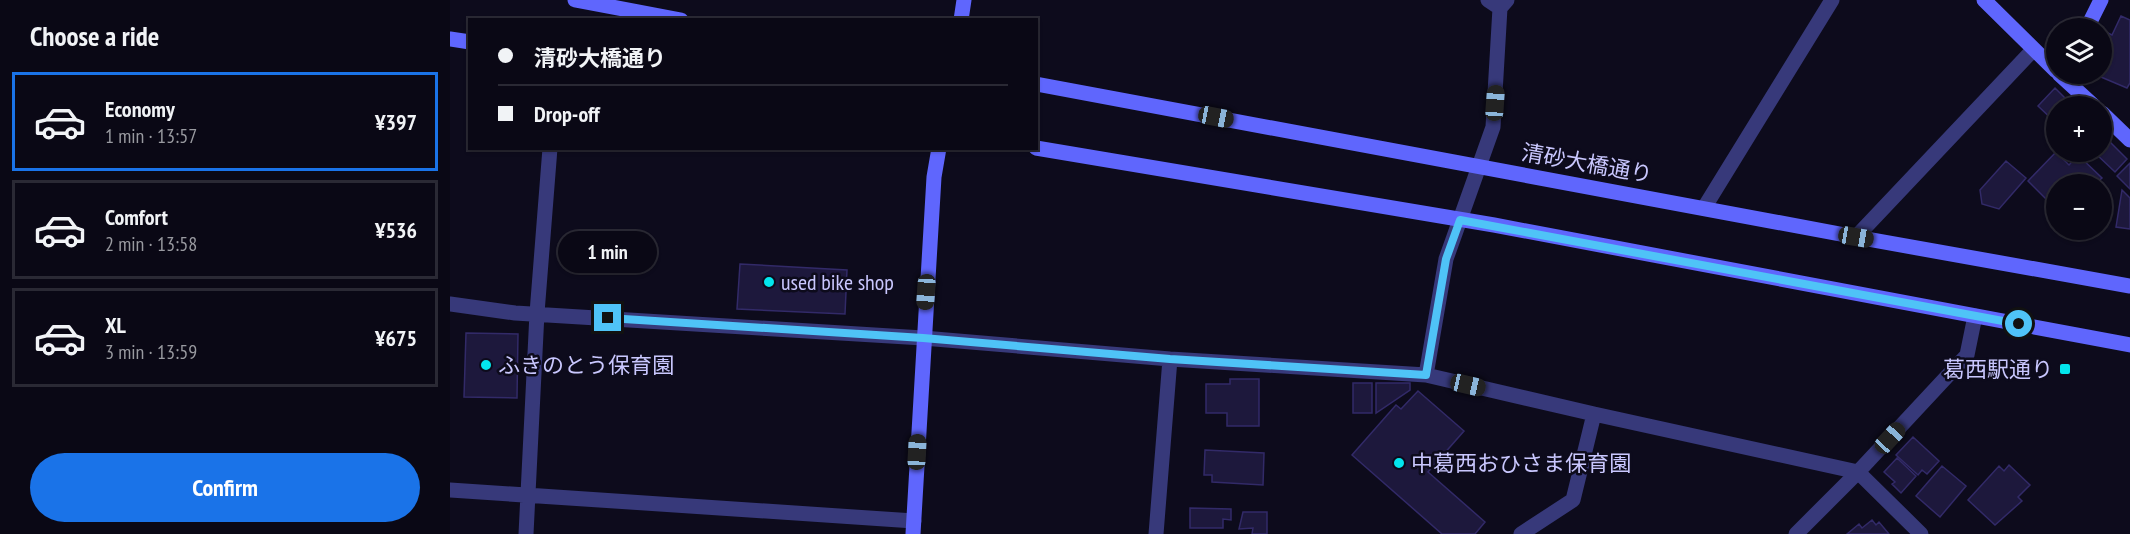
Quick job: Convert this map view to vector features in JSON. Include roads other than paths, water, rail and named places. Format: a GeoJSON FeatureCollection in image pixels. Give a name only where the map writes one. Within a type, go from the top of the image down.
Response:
{"type":"FeatureCollection","features":[{"type":"Feature","properties":{"kind":"main road"},"geometry":{"type":"LineString","coordinates":[[575,0],[670,18]]}},
{"type":"Feature","properties":{"kind":"main road"},"geometry":{"type":"LineString","coordinates":[[961,18],[964,0]]}},
{"type":"Feature","properties":{"kind":"main road"},"geometry":{"type":"LineString","coordinates":[[1984,0],[2046,61]]}},
{"type":"Feature","properties":{"kind":"main road"},"geometry":{"type":"LineString","coordinates":[[2092,18],[2101,0]]}},
{"type":"Feature","properties":{"kind":"main road"},"geometry":{"type":"LineString","coordinates":[[450,39],[468,42]]}},
{"type":"Feature","properties":{"kind":"main road","name":"清砂大橋通り"},"geometry":{"type":"LineString","coordinates":[[1038,84],[2130,286]]}},
{"type":"Feature","properties":{"kind":"main road"},"geometry":{"type":"LineString","coordinates":[[2071,84],[2084,96]]}},
{"type":"Feature","properties":{"kind":"main road"},"geometry":{"type":"LineString","coordinates":[[2112,123],[2130,140]]}},
{"type":"Feature","properties":{"kind":"main road"},"geometry":{"type":"LineString","coordinates":[[1038,148],[1460,220],[2130,345]]}},
{"type":"Feature","properties":{"kind":"main road"},"geometry":{"type":"LineString","coordinates":[[914,527],[923,338],[934,177],[939,150]]}},
{"type":"Feature","properties":{"kind":"street"},"geometry":{"type":"LineString","coordinates":[[1704,208],[1832,0]]}},
{"type":"Feature","properties":{"kind":"street"},"geometry":{"type":"LineString","coordinates":[[1426,375],[1446,259],[1493,127],[1498,3]]}},
{"type":"Feature","properties":{"kind":"street"},"geometry":{"type":"LineString","coordinates":[[1856,237],[2033,50]]}},
{"type":"Feature","properties":{"kind":"street"},"geometry":{"type":"LineString","coordinates":[[526,534],[537,314],[550,150]]}},
{"type":"Feature","properties":{"kind":"street"},"geometry":{"type":"LineString","coordinates":[[450,304],[515,314],[923,338],[1170,359],[1426,375],[1858,472],[1921,534]]}},
{"type":"Feature","properties":{"kind":"street"},"geometry":{"type":"LineString","coordinates":[[1796,534],[1858,472],[1967,355],[1974,316]]}},
{"type":"Feature","properties":{"kind":"street"},"geometry":{"type":"LineString","coordinates":[[1156,534],[1170,359]]}},
{"type":"Feature","properties":{"kind":"street"},"geometry":{"type":"LineString","coordinates":[[1521,534],[1573,500],[1594,414]]}},
{"type":"Feature","properties":{"kind":"street"},"geometry":{"type":"LineString","coordinates":[[450,490],[914,527]]}},
{"type":"Feature","properties":{"kind":"place","name":"used bike shop"},"geometry":{"type":"Point","coordinates":[769,282]}},
{"type":"Feature","properties":{"kind":"place","name":"ふきのとう保育園"},"geometry":{"type":"Point","coordinates":[486,365]}},
{"type":"Feature","properties":{"kind":"place","name":"葛西駅通り"},"geometry":{"type":"Point","coordinates":[2065,369]}},
{"type":"Feature","properties":{"kind":"place","name":"中葛西おひさま保育園"},"geometry":{"type":"Point","coordinates":[1399,463]}}]}
